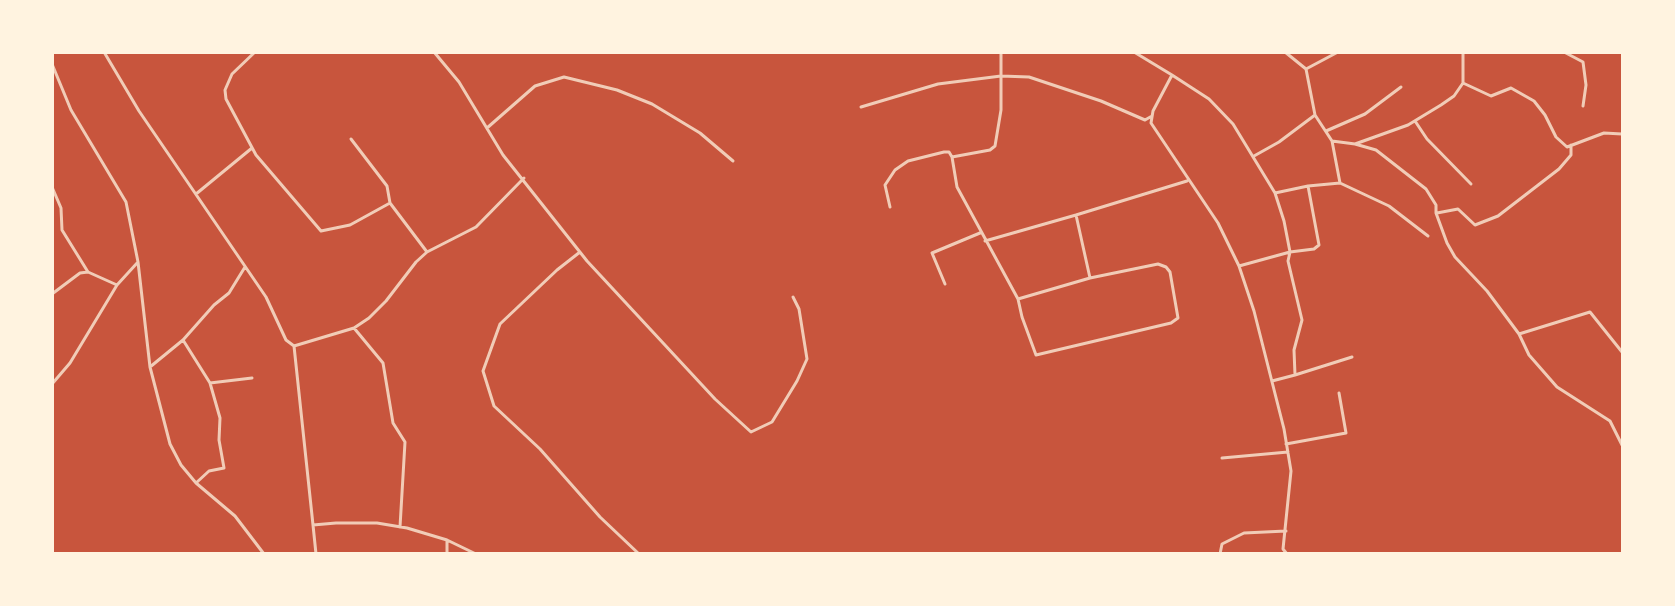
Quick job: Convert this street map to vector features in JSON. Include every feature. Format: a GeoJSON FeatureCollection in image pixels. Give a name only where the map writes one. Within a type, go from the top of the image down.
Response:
{"type":"FeatureCollection","features":[{"type":"Feature","properties":{"kind":"street"},"geometry":{"type":"LineString","coordinates":[[104,52],[266,297],[286,339],[294,346],[317,553]]}},
{"type":"Feature","properties":{"kind":"street"},"geometry":{"type":"LineString","coordinates":[[255,52],[232,74],[225,90],[230,108],[252,148],[321,231],[350,225],[390,202]]}},
{"type":"Feature","properties":{"kind":"street"},"geometry":{"type":"LineString","coordinates":[[434,52],[459,82],[503,155],[524,178],[580,252],[715,399],[751,432],[772,422],[797,381],[807,359],[799,309],[793,297]]}},
{"type":"Feature","properties":{"kind":"street"},"geometry":{"type":"LineString","coordinates":[[952,157],[990,150],[995,146],[1001,110],[1001,52]]}},
{"type":"Feature","properties":{"kind":"street"},"geometry":{"type":"LineString","coordinates":[[1134,52],[1204,95],[1223,112],[1254,156],[1275,194],[1290,252],[1288,261],[1302,320],[1294,350],[1294,375]]}},
{"type":"Feature","properties":{"kind":"street"},"geometry":{"type":"LineString","coordinates":[[1284,52],[1306,69],[1315,115],[1332,141],[1340,183]]}},
{"type":"Feature","properties":{"kind":"street"},"geometry":{"type":"LineString","coordinates":[[1306,69],[1338,52]]}},
{"type":"Feature","properties":{"kind":"street"},"geometry":{"type":"LineString","coordinates":[[1355,144],[1415,121],[1454,96],[1463,83],[1463,52]]}},
{"type":"Feature","properties":{"kind":"street"},"geometry":{"type":"LineString","coordinates":[[1564,52],[1583,62],[1586,94],[1582,106]]}},
{"type":"Feature","properties":{"kind":"street"},"geometry":{"type":"LineString","coordinates":[[52,64],[71,110],[126,202],[138,262],[150,367],[170,444],[181,465],[196,483],[235,516],[264,554]]}},
{"type":"Feature","properties":{"kind":"street"},"geometry":{"type":"LineString","coordinates":[[1172,75],[1152,116],[1151,123],[1188,181],[1209,207],[1239,266],[1272,381],[1287,444],[1291,471],[1283,549],[1287,554]]}},
{"type":"Feature","properties":{"kind":"street"},"geometry":{"type":"LineString","coordinates":[[861,107],[938,84],[1002,76],[1029,77],[1101,101],[1145,120],[1152,116]]}},
{"type":"Feature","properties":{"kind":"street"},"geometry":{"type":"LineString","coordinates":[[487,128],[535,86],[564,77],[617,90],[652,104],[700,133],[733,161]]}},
{"type":"Feature","properties":{"kind":"street"},"geometry":{"type":"LineString","coordinates":[[1463,83],[1491,96],[1511,88],[1519,92],[1540,108],[1556,137],[1567,147],[1604,133],[1623,134]]}},
{"type":"Feature","properties":{"kind":"street"},"geometry":{"type":"LineString","coordinates":[[1326,132],[1365,114],[1401,87]]}},
{"type":"Feature","properties":{"kind":"street"},"geometry":{"type":"LineString","coordinates":[[1254,156],[1279,142],[1315,115]]}},
{"type":"Feature","properties":{"kind":"street"},"geometry":{"type":"LineString","coordinates":[[1415,121],[1427,139],[1471,184]]}},
{"type":"Feature","properties":{"kind":"street"},"geometry":{"type":"LineString","coordinates":[[351,139],[387,186],[390,202],[428,252]]}},
{"type":"Feature","properties":{"kind":"street"},"geometry":{"type":"LineString","coordinates":[[1332,141],[1376,150],[1418,181],[1432,198],[1447,243],[1455,257],[1487,291],[1519,334],[1529,355],[1557,387],[1610,421],[1623,446]]}},
{"type":"Feature","properties":{"kind":"street"},"geometry":{"type":"LineString","coordinates":[[1436,213],[1458,209],[1475,225],[1498,216],[1559,169],[1571,155],[1571,145]]}},
{"type":"Feature","properties":{"kind":"street"},"geometry":{"type":"LineString","coordinates":[[196,194],[252,148]]}},
{"type":"Feature","properties":{"kind":"street"},"geometry":{"type":"LineString","coordinates":[[890,207],[885,185],[895,170],[908,161],[938,152],[949,152],[957,186],[1018,299],[1022,318],[1036,355],[1171,323],[1179,318],[1173,280],[1163,264],[1090,278],[1018,299]]}},
{"type":"Feature","properties":{"kind":"street"},"geometry":{"type":"LineString","coordinates":[[294,346],[354,328],[386,302],[416,262],[428,252],[476,227],[524,178]]}},
{"type":"Feature","properties":{"kind":"street"},"geometry":{"type":"LineString","coordinates":[[985,241],[1188,181]]}},
{"type":"Feature","properties":{"kind":"street"},"geometry":{"type":"LineString","coordinates":[[1275,194],[1308,186],[1340,183],[1389,206],[1428,236]]}},
{"type":"Feature","properties":{"kind":"street"},"geometry":{"type":"LineString","coordinates":[[1239,266],[1290,252],[1314,249],[1319,245],[1308,186]]}},
{"type":"Feature","properties":{"kind":"street"},"geometry":{"type":"LineString","coordinates":[[52,187],[61,208],[62,230],[88,272]]}},
{"type":"Feature","properties":{"kind":"street"},"geometry":{"type":"LineString","coordinates":[[1076,215],[1090,278]]}},
{"type":"Feature","properties":{"kind":"street"},"geometry":{"type":"LineString","coordinates":[[945,284],[932,253],[981,233]]}},
{"type":"Feature","properties":{"kind":"street"},"geometry":{"type":"LineString","coordinates":[[580,252],[557,270],[500,324],[483,371],[494,406],[540,449],[600,517],[639,554]]}},
{"type":"Feature","properties":{"kind":"street"},"geometry":{"type":"LineString","coordinates":[[52,384],[69,363],[117,285],[138,262]]}},
{"type":"Feature","properties":{"kind":"street"},"geometry":{"type":"LineString","coordinates":[[150,367],[183,340],[214,305],[229,293],[245,267]]}},
{"type":"Feature","properties":{"kind":"street"},"geometry":{"type":"LineString","coordinates":[[52,294],[80,273],[88,272],[117,285]]}},
{"type":"Feature","properties":{"kind":"street"},"geometry":{"type":"LineString","coordinates":[[1519,334],[1587,312],[1596,317],[1623,352]]}},
{"type":"Feature","properties":{"kind":"street"},"geometry":{"type":"LineString","coordinates":[[354,328],[383,363],[393,423],[405,442],[400,527]]}},
{"type":"Feature","properties":{"kind":"street"},"geometry":{"type":"LineString","coordinates":[[183,340],[210,383],[219,410],[224,468],[209,471],[196,483]]}},
{"type":"Feature","properties":{"kind":"street"},"geometry":{"type":"LineString","coordinates":[[1272,381],[1352,357]]}},
{"type":"Feature","properties":{"kind":"street"},"geometry":{"type":"LineString","coordinates":[[210,383],[252,378]]}},
{"type":"Feature","properties":{"kind":"street"},"geometry":{"type":"LineString","coordinates":[[1287,444],[1346,433],[1339,393]]}},
{"type":"Feature","properties":{"kind":"street"},"geometry":{"type":"LineString","coordinates":[[1222,458],[1288,452]]}},
{"type":"Feature","properties":{"kind":"street"},"geometry":{"type":"LineString","coordinates":[[313,525],[377,523],[400,527],[447,540],[476,554]]}},
{"type":"Feature","properties":{"kind":"street"},"geometry":{"type":"LineString","coordinates":[[1220,554],[1222,543],[1244,533],[1286,531]]}},
{"type":"Feature","properties":{"kind":"street"},"geometry":{"type":"LineString","coordinates":[[447,540],[447,554]]}}]}
